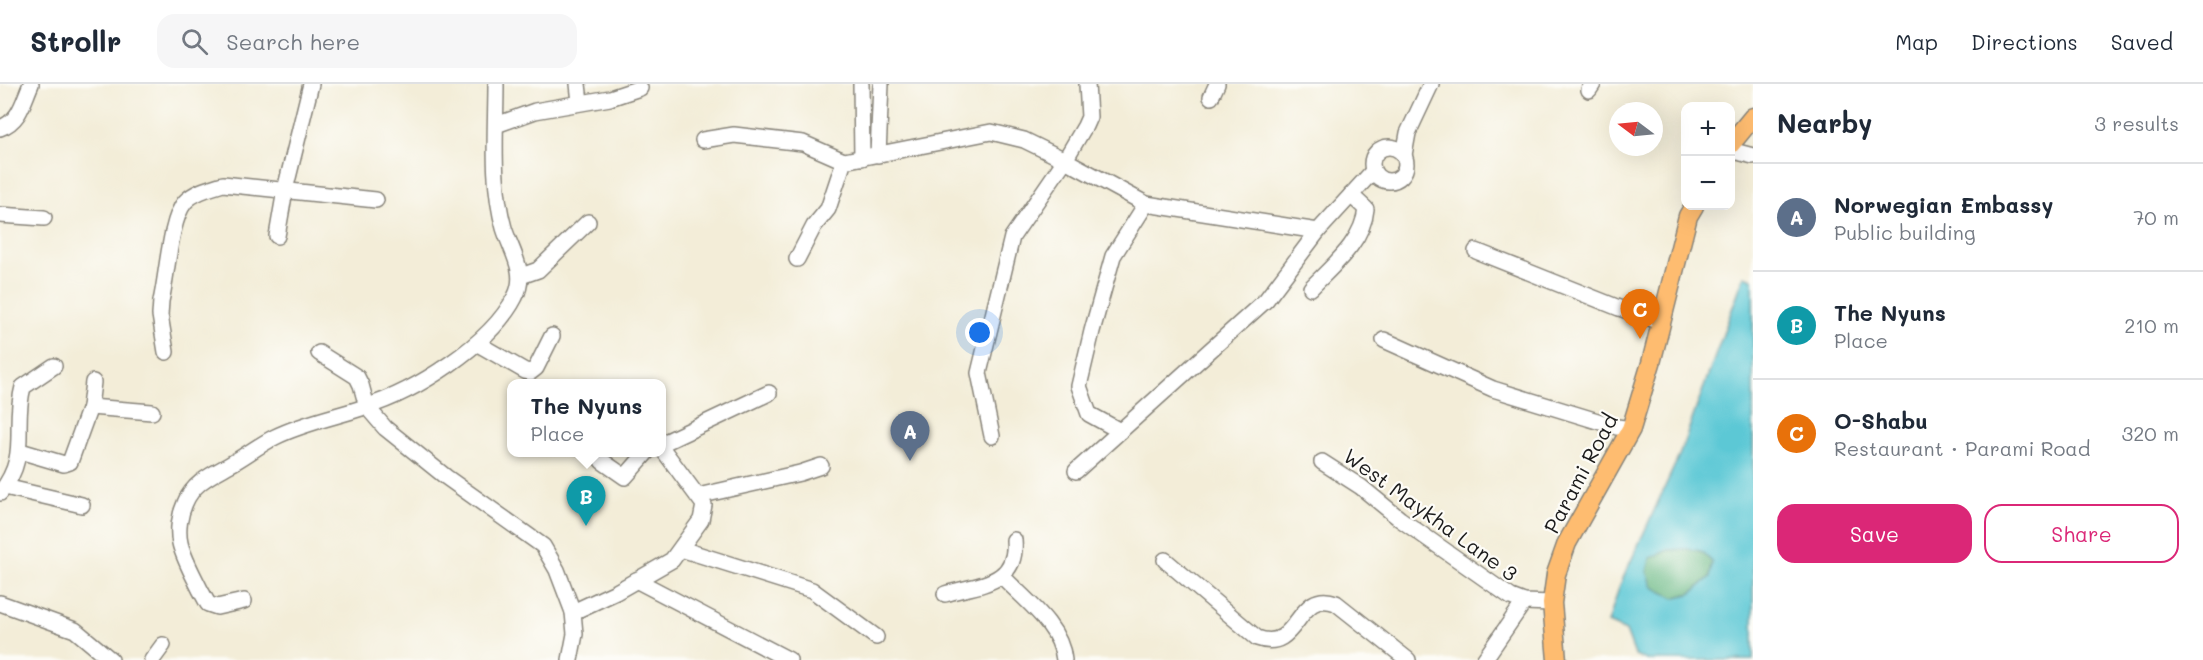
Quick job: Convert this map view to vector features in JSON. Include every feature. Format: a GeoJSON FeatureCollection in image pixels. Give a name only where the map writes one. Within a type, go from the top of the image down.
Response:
{"type":"FeatureCollection","features":[{"type":"Feature","properties":{"kind":"main road"},"geometry":{"type":"LineString","coordinates":[[1735,140],[1753,117]]}},
{"type":"Feature","properties":{"kind":"main road","name":"Parami Road"},"geometry":{"type":"LineString","coordinates":[[1557,660],[1552,603],[1556,574],[1567,543],[1631,429],[1688,216],[1692,210]]}},
{"type":"Feature","properties":{"kind":"street"},"geometry":{"type":"LineString","coordinates":[[0,128],[12,123],[18,117],[31,84]]}},
{"type":"Feature","properties":{"kind":"street"},"geometry":{"type":"LineString","coordinates":[[277,236],[285,190],[311,84]]}},
{"type":"Feature","properties":{"kind":"street"},"geometry":{"type":"LineString","coordinates":[[244,601],[217,607],[208,604],[180,542],[180,520],[186,501],[201,480],[275,437],[324,418],[367,407],[417,384],[478,344],[501,320],[516,295],[521,276],[504,228],[496,187],[496,84]]}},
{"type":"Feature","properties":{"kind":"street"},"geometry":{"type":"LineString","coordinates":[[578,84],[580,102]]}},
{"type":"Feature","properties":{"kind":"street"},"geometry":{"type":"LineString","coordinates":[[861,84],[862,158]]}},
{"type":"Feature","properties":{"kind":"street"},"geometry":{"type":"LineString","coordinates":[[878,155],[881,84]]}},
{"type":"Feature","properties":{"kind":"street"},"geometry":{"type":"LineString","coordinates":[[992,436],[979,373],[1012,237],[1065,160],[1089,117],[1087,84]]}},
{"type":"Feature","properties":{"kind":"street"},"geometry":{"type":"LineString","coordinates":[[1404,155],[1395,147],[1389,146],[1379,150],[1372,159],[1373,171],[1381,179],[1392,181],[1405,171],[1404,155],[1408,133],[1431,84]]}},
{"type":"Feature","properties":{"kind":"street"},"geometry":{"type":"LineString","coordinates":[[496,125],[535,111],[609,99],[640,88]]}},
{"type":"Feature","properties":{"kind":"street"},"geometry":{"type":"LineString","coordinates":[[703,140],[734,135],[802,143],[844,161],[991,132],[1024,140],[1146,204],[1318,231]]}},
{"type":"Feature","properties":{"kind":"street"},"geometry":{"type":"LineString","coordinates":[[1735,151],[1753,156]]}},
{"type":"Feature","properties":{"kind":"street"},"geometry":{"type":"LineString","coordinates":[[797,259],[814,226],[828,209],[844,161]]}},
{"type":"Feature","properties":{"kind":"street"},"geometry":{"type":"LineString","coordinates":[[1076,471],[1266,300],[1318,231],[1373,171]]}},
{"type":"Feature","properties":{"kind":"street"},"geometry":{"type":"LineString","coordinates":[[166,352],[160,315],[161,301],[176,217],[186,201],[222,184],[376,200]]}},
{"type":"Feature","properties":{"kind":"street"},"geometry":{"type":"LineString","coordinates":[[1311,288],[1349,247],[1364,222],[1366,209],[1351,195]]}},
{"type":"Feature","properties":{"kind":"street"},"geometry":{"type":"LineString","coordinates":[[1120,431],[1089,414],[1079,386],[1113,256],[1146,204]]}},
{"type":"Feature","properties":{"kind":"street"},"geometry":{"type":"LineString","coordinates":[[0,215],[45,218]]}},
{"type":"Feature","properties":{"kind":"street"},"geometry":{"type":"LineString","coordinates":[[521,276],[538,270],[588,222]]}},
{"type":"Feature","properties":{"kind":"street"},"geometry":{"type":"LineString","coordinates":[[1476,251],[1619,308],[1661,322]]}},
{"type":"Feature","properties":{"kind":"street"},"geometry":{"type":"LineString","coordinates":[[478,344],[525,371],[531,372],[536,368],[552,336]]}},
{"type":"Feature","properties":{"kind":"street"},"geometry":{"type":"LineString","coordinates":[[1384,340],[1493,389],[1617,427],[1631,429]]}},
{"type":"Feature","properties":{"kind":"street"},"geometry":{"type":"LineString","coordinates":[[319,353],[357,377],[362,385],[367,407],[385,428],[446,477],[543,546],[557,570],[573,612],[575,634],[570,660]]}},
{"type":"Feature","properties":{"kind":"street"},"geometry":{"type":"LineString","coordinates":[[3,490],[10,482],[20,451],[23,387],[54,366]]}},
{"type":"Feature","properties":{"kind":"street"},"geometry":{"type":"LineString","coordinates":[[20,451],[64,464],[70,462],[90,407],[93,381]]}},
{"type":"Feature","properties":{"kind":"street"},"geometry":{"type":"LineString","coordinates":[[666,443],[769,393]]}},
{"type":"Feature","properties":{"kind":"street"},"geometry":{"type":"LineString","coordinates":[[90,407],[152,412]]}},
{"type":"Feature","properties":{"kind":"street"},"geometry":{"type":"LineString","coordinates":[[573,612],[672,560],[701,520],[701,500],[666,452]]}},
{"type":"Feature","properties":{"kind":"street"},"geometry":{"type":"LineString","coordinates":[[602,461],[625,477],[643,457]]}},
{"type":"Feature","properties":{"kind":"street","name":"West Maykha Lane 3"},"geometry":{"type":"LineString","coordinates":[[1322,462],[1361,487],[1400,519],[1512,597],[1524,602],[1552,603]]}},
{"type":"Feature","properties":{"kind":"street"},"geometry":{"type":"LineString","coordinates":[[701,500],[821,466]]}},
{"type":"Feature","properties":{"kind":"street"},"geometry":{"type":"LineString","coordinates":[[3,490],[82,505]]}},
{"type":"Feature","properties":{"kind":"street"},"geometry":{"type":"LineString","coordinates":[[945,594],[1003,577],[1013,562],[1014,540]]}},
{"type":"Feature","properties":{"kind":"street"},"geometry":{"type":"LineString","coordinates":[[681,549],[812,590],[876,637]]}},
{"type":"Feature","properties":{"kind":"street"},"geometry":{"type":"LineString","coordinates":[[1165,560],[1257,638],[1268,642],[1281,639],[1313,603],[1325,599],[1336,603],[1408,660]]}},
{"type":"Feature","properties":{"kind":"street"},"geometry":{"type":"LineString","coordinates":[[1003,577],[1055,633],[1063,651],[1064,660]]}},
{"type":"Feature","properties":{"kind":"street"},"geometry":{"type":"LineString","coordinates":[[636,580],[789,660]]}},
{"type":"Feature","properties":{"kind":"street"},"geometry":{"type":"LineString","coordinates":[[1485,660],[1524,602]]}},
{"type":"Feature","properties":{"kind":"street"},"geometry":{"type":"LineString","coordinates":[[0,603],[75,630],[111,660]]}},
{"type":"Feature","properties":{"kind":"street"},"geometry":{"type":"LineString","coordinates":[[152,660],[163,645]]}},
{"type":"Feature","properties":{"kind":"green space"},"geometry":{"type":"Polygon","coordinates":[[[1668,550],[1701,551],[1712,562],[1710,577],[1692,593],[1674,598],[1653,588],[1647,572],[1650,558],[1668,550]]]}},
{"type":"Feature","properties":{"kind":"water"},"geometry":{"type":"Polygon","coordinates":[[[1744,276],[1753,279],[1753,660],[1647,660],[1635,655],[1626,631],[1608,623],[1619,587],[1679,456],[1744,276]],[[1668,550],[1650,558],[1647,572],[1653,587],[1674,598],[1692,593],[1710,577],[1712,562],[1701,551],[1668,550]]]}},
{"type":"Feature","properties":{"kind":"place","name":"O-Shabu"},"geometry":{"type":"Point","coordinates":[1640,339]}},
{"type":"Feature","properties":{"kind":"place","name":"Norwegian Embassy"},"geometry":{"type":"Point","coordinates":[910,461]}},
{"type":"Feature","properties":{"kind":"place","name":"The Nyuns"},"geometry":{"type":"Point","coordinates":[586,526]}}]}
